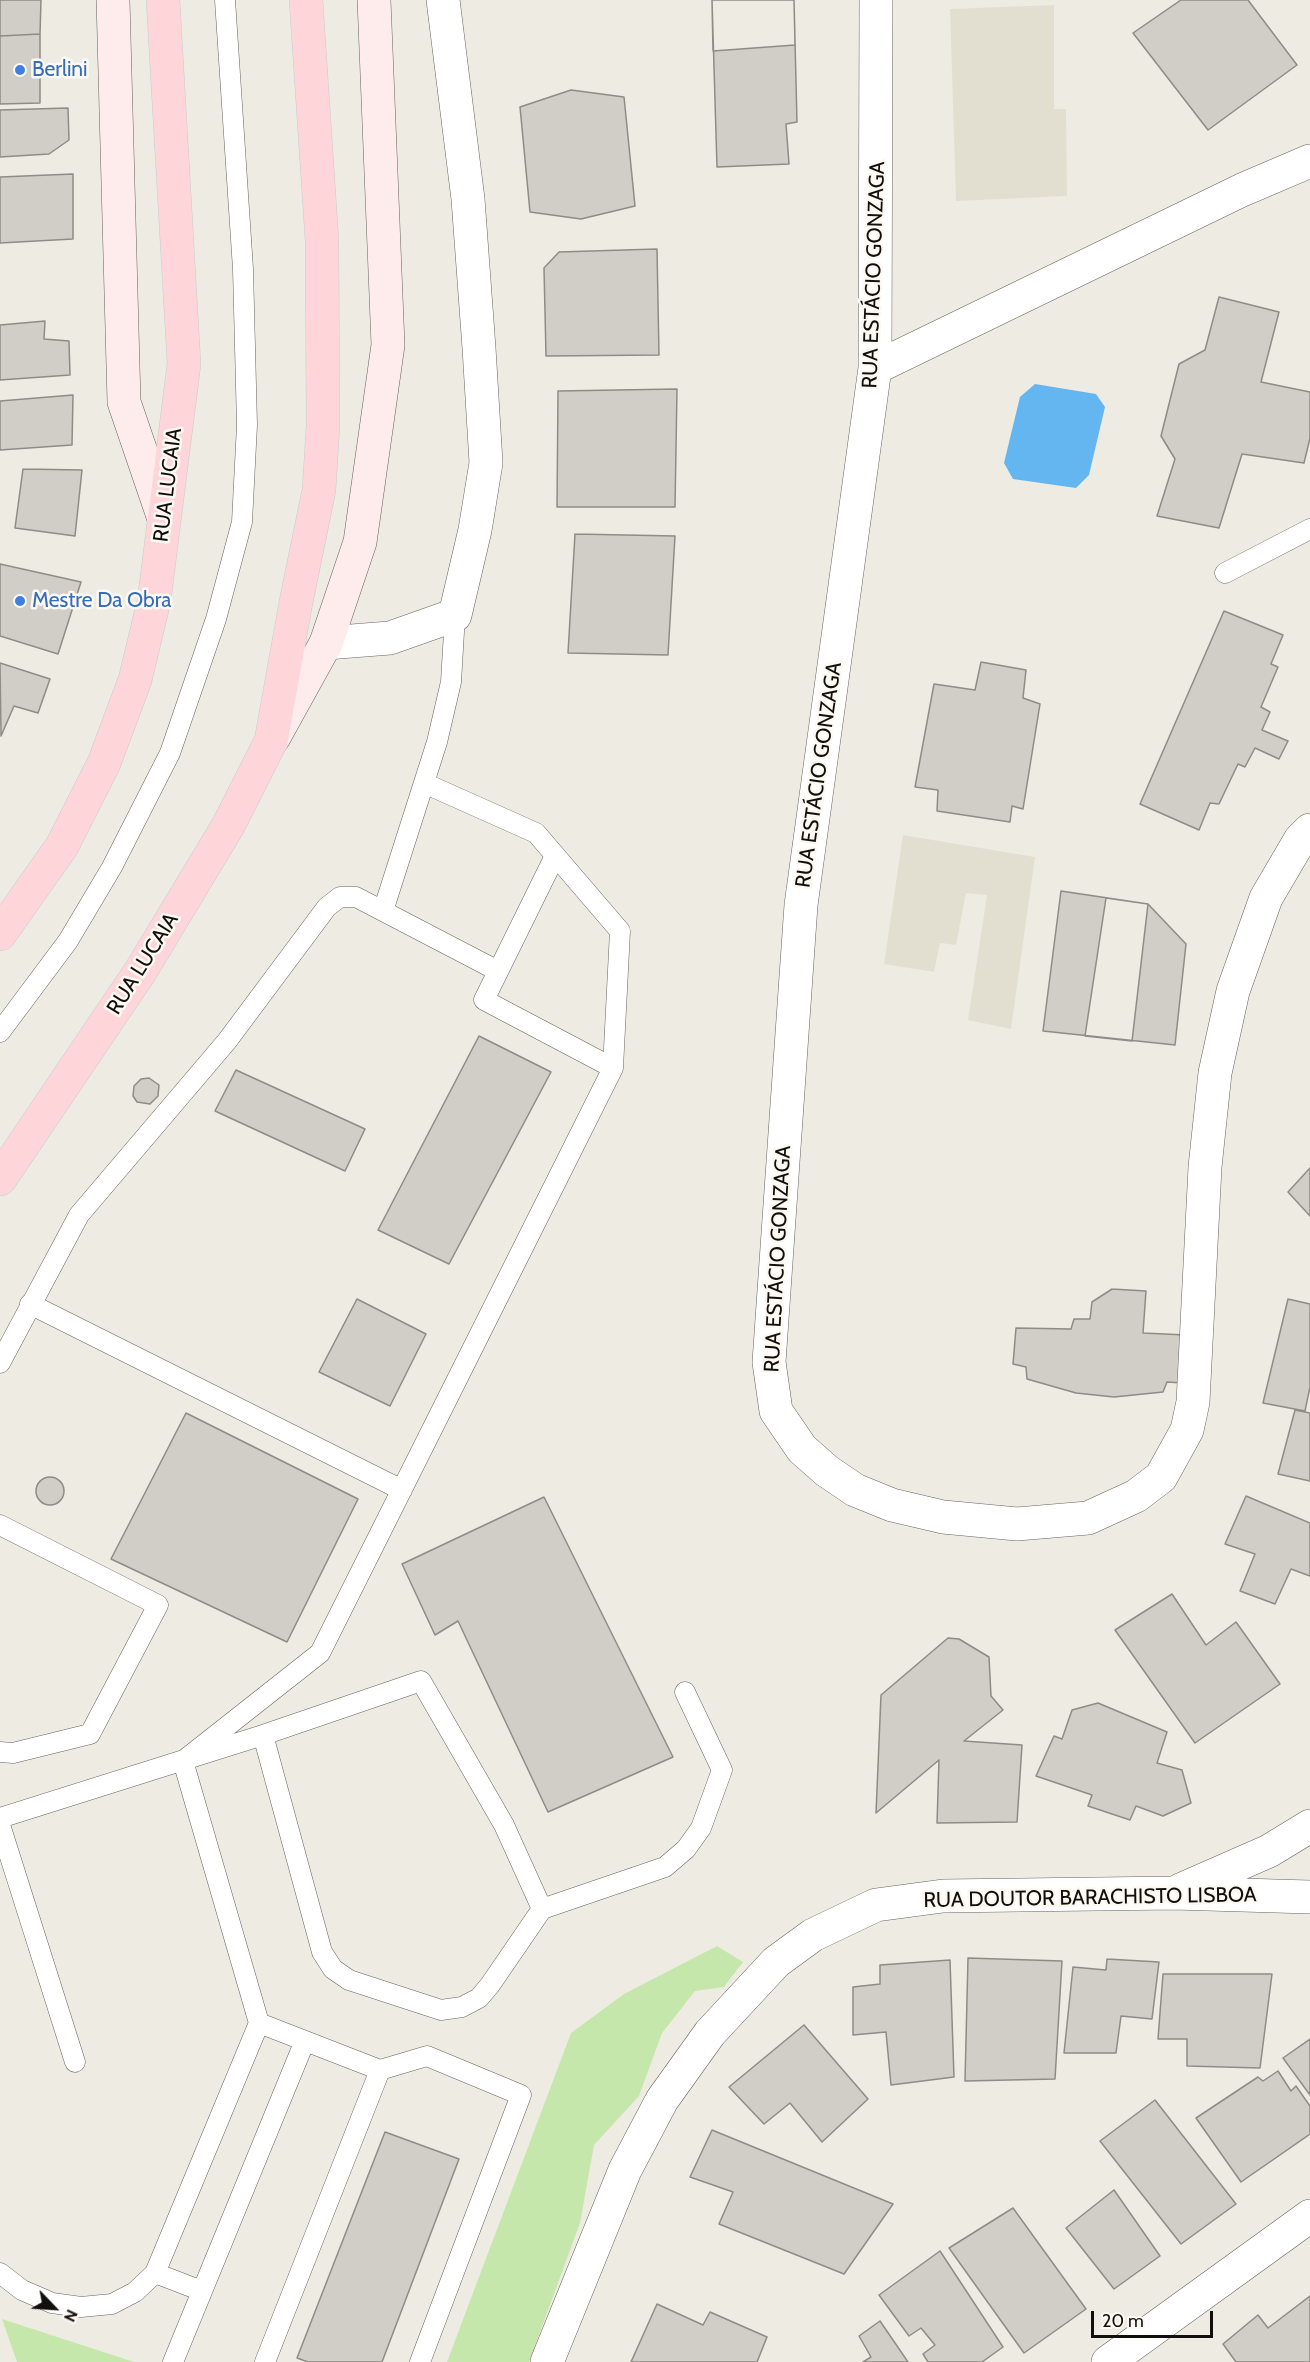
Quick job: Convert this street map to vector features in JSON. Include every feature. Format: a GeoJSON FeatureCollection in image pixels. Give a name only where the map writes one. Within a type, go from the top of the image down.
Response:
{"type":"FeatureCollection","features":[{"type":"Feature","properties":{"kind":"main road"},"geometry":{"type":"LineString","coordinates":[[113,0],[124,402],[163,516]]}},
{"type":"Feature","properties":{"kind":"main road","name":"RUA LUCAIA"},"geometry":{"type":"LineString","coordinates":[[0,934],[62,846],[104,763],[138,669],[154,601],[184,364],[163,0]]}},
{"type":"Feature","properties":{"kind":"main road","name":"RUA LUCAIA"},"geometry":{"type":"LineString","coordinates":[[272,741],[296,602],[319,490],[323,426],[322,241],[306,0]]}},
{"type":"Feature","properties":{"kind":"main road","name":"RUA LUCAIA"},"geometry":{"type":"LineString","coordinates":[[0,1179],[140,972],[228,826],[326,644],[360,542],[388,345],[375,0]]}},
{"type":"Feature","properties":{"kind":"street"},"geometry":{"type":"LineString","coordinates":[[326,644],[390,638],[455,615],[475,530],[486,463],[468,199],[443,0]]}},
{"type":"Feature","properties":{"kind":"street","name":"RUA ESTÁCIO GONZAGA"},"geometry":{"type":"LineString","coordinates":[[876,0],[875,368],[801,905],[769,1362],[776,1411],[802,1449],[827,1471],[855,1490],[892,1505],[943,1517],[1017,1524],[1088,1518],[1136,1496],[1161,1477],[1187,1430],[1193,1402],[1205,1167],[1215,1073],[1233,991],[1266,898],[1300,840],[1310,830]]}},
{"type":"Feature","properties":{"kind":"street"},"geometry":{"type":"LineString","coordinates":[[1242,190],[1310,140]]}},
{"type":"Feature","properties":{"kind":"street"},"geometry":{"type":"LineString","coordinates":[[875,368],[1242,190],[1310,161]]}},
{"type":"Feature","properties":{"kind":"street"},"geometry":{"type":"LineString","coordinates":[[1173,1893],[1269,1851],[1310,1826]]}},
{"type":"Feature","properties":{"kind":"street","name":"RUA DOUTOR BARACHISTO LISBOA"},"geometry":{"type":"LineString","coordinates":[[547,2362],[624,2170],[662,2100],[710,2033],[776,1962],[813,1935],[876,1905],[943,1896],[1173,1893],[1310,1897]]}},
{"type":"Feature","properties":{"kind":"street"},"geometry":{"type":"LineString","coordinates":[[1108,2362],[1310,2216]]}},
{"type":"Feature","properties":{"kind":"lane"},"geometry":{"type":"LineString","coordinates":[[0,1032],[68,941],[112,867],[170,753],[216,619],[242,522],[247,425],[243,269],[225,0]]}},
{"type":"Feature","properties":{"kind":"lane"},"geometry":{"type":"LineString","coordinates":[[1225,573],[1310,529]]}},
{"type":"Feature","properties":{"kind":"lane"},"geometry":{"type":"LineString","coordinates":[[383,911],[438,742],[452,682],[455,615]]}},
{"type":"Feature","properties":{"kind":"lane"},"geometry":{"type":"LineString","coordinates":[[183,1761],[320,1653],[612,1068],[620,932],[536,833],[424,783]]}},
{"type":"Feature","properties":{"kind":"lane"},"geometry":{"type":"LineString","coordinates":[[555,856],[484,1000],[612,1068]]}},
{"type":"Feature","properties":{"kind":"lane"},"geometry":{"type":"LineString","coordinates":[[0,1363],[79,1215],[227,1041],[327,907],[340,897],[356,897],[498,971]]}},
{"type":"Feature","properties":{"kind":"lane"},"geometry":{"type":"LineString","coordinates":[[30,1304],[402,1490]]}},
{"type":"Feature","properties":{"kind":"lane"},"geometry":{"type":"LineString","coordinates":[[0,1525],[158,1605],[90,1734],[13,1753],[0,1752]]}},
{"type":"Feature","properties":{"kind":"lane"},"geometry":{"type":"LineString","coordinates":[[0,1818],[263,1736],[421,1681],[504,1825],[542,1909]]}},
{"type":"Feature","properties":{"kind":"lane"},"geometry":{"type":"LineString","coordinates":[[263,1736],[322,1952],[333,1969],[349,1980],[441,2010],[462,2007],[479,1998],[542,1909],[665,1867],[686,1849],[701,1828],[722,1770],[685,1692]]}},
{"type":"Feature","properties":{"kind":"lane"},"geometry":{"type":"LineString","coordinates":[[0,2273],[22,2290],[52,2303],[81,2307],[112,2304],[135,2292],[155,2273],[259,2023],[183,1761]]}},
{"type":"Feature","properties":{"kind":"lane"},"geometry":{"type":"LineString","coordinates":[[0,1825],[75,2062]]}},
{"type":"Feature","properties":{"kind":"lane"},"geometry":{"type":"LineString","coordinates":[[259,2023],[304,2043],[380,2070],[428,2056],[521,2095],[420,2362]]}},
{"type":"Feature","properties":{"kind":"lane"},"geometry":{"type":"LineString","coordinates":[[174,2362],[304,2043]]}},
{"type":"Feature","properties":{"kind":"lane"},"geometry":{"type":"LineString","coordinates":[[265,2362],[380,2070]]}},
{"type":"Feature","properties":{"kind":"lane"},"geometry":{"type":"LineString","coordinates":[[155,2273],[202,2291]]}},
{"type":"Feature","properties":{"kind":"shaded area"},"geometry":{"type":"Polygon","coordinates":[[[1054,5],[1054,109],[1066,109],[1067,196],[956,201],[950,9],[1054,5]]]}},
{"type":"Feature","properties":{"kind":"shaded area"},"geometry":{"type":"Polygon","coordinates":[[[903,835],[1035,857],[1011,1029],[968,1020],[987,895],[966,893],[956,945],[940,943],[934,972],[884,964],[903,835]]]}},
{"type":"Feature","properties":{"kind":"green space"},"geometry":{"type":"Polygon","coordinates":[[[717,1946],[743,1962],[724,1987],[695,1991],[662,2033],[639,2096],[594,2145],[580,2223],[529,2362],[447,2362],[571,2033],[624,1994],[717,1946]]]}},
{"type":"Feature","properties":{"kind":"green space"},"geometry":{"type":"Polygon","coordinates":[[[2,2319],[134,2362],[17,2362],[2,2319]]]}},
{"type":"Feature","properties":{"kind":"water"},"geometry":{"type":"Polygon","coordinates":[[[1035,384],[1096,394],[1105,407],[1089,475],[1076,488],[1013,479],[1004,463],[1020,397],[1035,384]]]}},
{"type":"Feature","properties":{"kind":"building"},"geometry":{"type":"Polygon","coordinates":[[[0,0],[41,0],[40,34],[0,36],[0,0]]]}},
{"type":"Feature","properties":{"kind":"building"},"geometry":{"type":"Polygon","coordinates":[[[712,0],[794,0],[797,122],[786,124],[789,164],[717,167],[712,0]]]}},
{"type":"Feature","properties":{"kind":"building"},"geometry":{"type":"Polygon","coordinates":[[[712,0],[794,0],[795,45],[713,51],[712,0]]]}},
{"type":"Feature","properties":{"kind":"building"},"geometry":{"type":"Polygon","coordinates":[[[1181,0],[1248,0],[1297,65],[1208,130],[1133,33],[1181,0]]]}},
{"type":"Feature","properties":{"kind":"building","name":"Berlini"},"geometry":{"type":"Polygon","coordinates":[[[40,34],[40,103],[0,104],[0,36],[40,34]]]}},
{"type":"Feature","properties":{"kind":"building"},"geometry":{"type":"Polygon","coordinates":[[[571,90],[624,97],[635,206],[581,219],[530,212],[520,107],[571,90]]]}},
{"type":"Feature","properties":{"kind":"building"},"geometry":{"type":"Polygon","coordinates":[[[68,108],[69,140],[49,154],[0,157],[0,110],[68,108]]]}},
{"type":"Feature","properties":{"kind":"building"},"geometry":{"type":"Polygon","coordinates":[[[73,174],[73,239],[0,243],[0,177],[73,174]]]}},
{"type":"Feature","properties":{"kind":"building"},"geometry":{"type":"Polygon","coordinates":[[[657,249],[659,355],[546,356],[544,268],[559,252],[657,249]]]}},
{"type":"Feature","properties":{"kind":"building"},"geometry":{"type":"Polygon","coordinates":[[[1219,297],[1279,312],[1261,382],[1310,392],[1310,438],[1304,463],[1242,454],[1219,528],[1157,516],[1175,459],[1161,436],[1179,364],[1205,350],[1219,297]]]}},
{"type":"Feature","properties":{"kind":"building"},"geometry":{"type":"Polygon","coordinates":[[[45,321],[44,339],[69,341],[70,375],[0,380],[0,325],[45,321]]]}},
{"type":"Feature","properties":{"kind":"building"},"geometry":{"type":"Polygon","coordinates":[[[677,389],[675,507],[557,507],[558,391],[677,389]]]}},
{"type":"Feature","properties":{"kind":"building"},"geometry":{"type":"Polygon","coordinates":[[[73,395],[72,445],[0,450],[0,401],[73,395]]]}},
{"type":"Feature","properties":{"kind":"building"},"geometry":{"type":"Polygon","coordinates":[[[23,469],[82,470],[75,536],[15,528],[23,469]]]}},
{"type":"Feature","properties":{"kind":"building"},"geometry":{"type":"Polygon","coordinates":[[[575,534],[675,536],[668,655],[568,653],[575,534]]]}},
{"type":"Feature","properties":{"kind":"building"},"geometry":{"type":"Polygon","coordinates":[[[0,564],[81,582],[58,654],[0,636],[0,564]]]}},
{"type":"Feature","properties":{"kind":"building"},"geometry":{"type":"Polygon","coordinates":[[[1224,611],[1283,635],[1271,664],[1278,667],[1261,707],[1270,712],[1262,730],[1288,741],[1279,759],[1255,748],[1245,767],[1238,764],[1219,804],[1210,803],[1199,830],[1140,804],[1224,611]]]}},
{"type":"Feature","properties":{"kind":"building"},"geometry":{"type":"Polygon","coordinates":[[[981,662],[1026,670],[1023,698],[1040,704],[1023,809],[1012,806],[1010,822],[937,811],[938,790],[915,787],[934,684],[975,690],[981,662]]]}},
{"type":"Feature","properties":{"kind":"building"},"geometry":{"type":"Polygon","coordinates":[[[0,663],[50,679],[38,713],[14,706],[1,736],[0,663]]]}},
{"type":"Feature","properties":{"kind":"building"},"geometry":{"type":"Polygon","coordinates":[[[1061,891],[1148,904],[1186,944],[1175,1045],[1043,1031],[1061,891]]]}},
{"type":"Feature","properties":{"kind":"building"},"geometry":{"type":"Polygon","coordinates":[[[1106,898],[1148,904],[1132,1041],[1085,1036],[1106,898]]]}},
{"type":"Feature","properties":{"kind":"building"},"geometry":{"type":"Polygon","coordinates":[[[479,1036],[551,1072],[449,1264],[378,1230],[479,1036]]]}},
{"type":"Feature","properties":{"kind":"building"},"geometry":{"type":"Polygon","coordinates":[[[236,1070],[365,1129],[345,1171],[215,1111],[236,1070]]]}},
{"type":"Feature","properties":{"kind":"building"},"geometry":{"type":"Polygon","coordinates":[[[149,1078],[159,1085],[158,1096],[150,1104],[137,1102],[133,1096],[134,1086],[141,1079],[149,1078]]]}},
{"type":"Feature","properties":{"kind":"building"},"geometry":{"type":"Polygon","coordinates":[[[1310,1168],[1310,1216],[1288,1192],[1310,1168]]]}},
{"type":"Feature","properties":{"kind":"building"},"geometry":{"type":"Polygon","coordinates":[[[1112,1289],[1146,1291],[1143,1333],[1186,1335],[1183,1383],[1167,1382],[1163,1392],[1114,1397],[1076,1393],[1027,1379],[1026,1367],[1013,1364],[1016,1328],[1071,1329],[1074,1319],[1090,1319],[1092,1302],[1112,1289]]]}},
{"type":"Feature","properties":{"kind":"building"},"geometry":{"type":"Polygon","coordinates":[[[357,1299],[426,1334],[390,1406],[319,1372],[357,1299]]]}},
{"type":"Feature","properties":{"kind":"building"},"geometry":{"type":"Polygon","coordinates":[[[1288,1299],[1310,1304],[1310,1387],[1305,1411],[1263,1403],[1288,1299]]]}},
{"type":"Feature","properties":{"kind":"building"},"geometry":{"type":"Polygon","coordinates":[[[1295,1410],[1310,1413],[1310,1481],[1278,1474],[1295,1410]]]}},
{"type":"Feature","properties":{"kind":"building"},"geometry":{"type":"Polygon","coordinates":[[[186,1413],[358,1499],[287,1642],[111,1559],[186,1413]]]}},
{"type":"Feature","properties":{"kind":"building"},"geometry":{"type":"Polygon","coordinates":[[[50,1477],[60,1481],[64,1491],[60,1501],[50,1505],[40,1501],[36,1491],[40,1481],[50,1477]]]}},
{"type":"Feature","properties":{"kind":"building"},"geometry":{"type":"Polygon","coordinates":[[[1246,1496],[1310,1523],[1310,1576],[1291,1569],[1275,1604],[1240,1591],[1255,1554],[1225,1544],[1246,1496]]]}},
{"type":"Feature","properties":{"kind":"building"},"geometry":{"type":"Polygon","coordinates":[[[544,1497],[673,1757],[548,1812],[458,1621],[435,1635],[402,1564],[544,1497]]]}},
{"type":"Feature","properties":{"kind":"building"},"geometry":{"type":"Polygon","coordinates":[[[1172,1594],[1206,1645],[1236,1622],[1280,1684],[1195,1743],[1115,1630],[1172,1594]]]}},
{"type":"Feature","properties":{"kind":"building"},"geometry":{"type":"Polygon","coordinates":[[[948,1638],[959,1639],[989,1657],[991,1696],[1003,1710],[964,1741],[1022,1745],[1017,1822],[937,1823],[939,1760],[876,1813],[881,1695],[948,1638]]]}},
{"type":"Feature","properties":{"kind":"building"},"geometry":{"type":"Polygon","coordinates":[[[1098,1703],[1167,1732],[1157,1763],[1182,1770],[1191,1803],[1163,1816],[1136,1806],[1130,1820],[1088,1806],[1092,1795],[1036,1776],[1054,1736],[1062,1739],[1072,1710],[1098,1703]]]}},
{"type":"Feature","properties":{"kind":"building"},"geometry":{"type":"Polygon","coordinates":[[[968,1958],[1062,1961],[1055,2079],[965,2081],[968,1958]]]}},
{"type":"Feature","properties":{"kind":"building"},"geometry":{"type":"Polygon","coordinates":[[[1107,1959],[1159,1962],[1152,2019],[1121,2016],[1116,2053],[1064,2053],[1073,1967],[1106,1970],[1107,1959]]]}},
{"type":"Feature","properties":{"kind":"building"},"geometry":{"type":"Polygon","coordinates":[[[950,1960],[954,2077],[891,2085],[886,2032],[853,2035],[853,1987],[880,1984],[880,1965],[950,1960]]]}},
{"type":"Feature","properties":{"kind":"building"},"geometry":{"type":"Polygon","coordinates":[[[1163,1974],[1272,1974],[1260,2068],[1187,2066],[1187,2039],[1158,2039],[1163,1974]]]}},
{"type":"Feature","properties":{"kind":"building"},"geometry":{"type":"Polygon","coordinates":[[[804,2025],[868,2099],[822,2142],[790,2103],[764,2124],[729,2087],[804,2025]]]}},
{"type":"Feature","properties":{"kind":"building"},"geometry":{"type":"Polygon","coordinates":[[[1310,2039],[1310,2095],[1283,2058],[1310,2039]]]}},
{"type":"Feature","properties":{"kind":"building"},"geometry":{"type":"Polygon","coordinates":[[[1278,2071],[1291,2091],[1296,2086],[1310,2106],[1310,2134],[1241,2182],[1196,2118],[1258,2077],[1263,2081],[1278,2071]]]}},
{"type":"Feature","properties":{"kind":"building"},"geometry":{"type":"Polygon","coordinates":[[[1155,2100],[1236,2204],[1181,2244],[1100,2141],[1155,2100]]]}},
{"type":"Feature","properties":{"kind":"building"},"geometry":{"type":"Polygon","coordinates":[[[712,2130],[893,2204],[844,2274],[719,2224],[733,2192],[690,2177],[712,2130]]]}},
{"type":"Feature","properties":{"kind":"building"},"geometry":{"type":"Polygon","coordinates":[[[385,2132],[459,2159],[382,2362],[308,2362],[297,2358],[385,2132]]]}},
{"type":"Feature","properties":{"kind":"building"},"geometry":{"type":"Polygon","coordinates":[[[1114,2190],[1160,2256],[1114,2289],[1066,2228],[1114,2190]]]}},
{"type":"Feature","properties":{"kind":"building"},"geometry":{"type":"Polygon","coordinates":[[[1013,2208],[1086,2309],[1024,2353],[949,2248],[1013,2208]]]}},
{"type":"Feature","properties":{"kind":"building"},"geometry":{"type":"Polygon","coordinates":[[[940,2251],[1003,2347],[982,2362],[928,2362],[923,2354],[935,2345],[921,2328],[909,2336],[879,2295],[940,2251]]]}},
{"type":"Feature","properties":{"kind":"building"},"geometry":{"type":"Polygon","coordinates":[[[1310,2296],[1310,2362],[1236,2362],[1223,2344],[1258,2315],[1268,2328],[1310,2296]]]}},
{"type":"Feature","properties":{"kind":"building"},"geometry":{"type":"Polygon","coordinates":[[[657,2304],[703,2325],[710,2312],[767,2337],[757,2362],[631,2362],[657,2304]]]}},
{"type":"Feature","properties":{"kind":"building"},"geometry":{"type":"Polygon","coordinates":[[[880,2321],[908,2362],[863,2362],[871,2357],[859,2336],[880,2321]]]}},
{"type":"Feature","properties":{"kind":"place","name":"Berlini"},"geometry":{"type":"Point","coordinates":[20,70]}},
{"type":"Feature","properties":{"kind":"place","name":"Mestre Da Obra"},"geometry":{"type":"Point","coordinates":[20,601]}}]}
